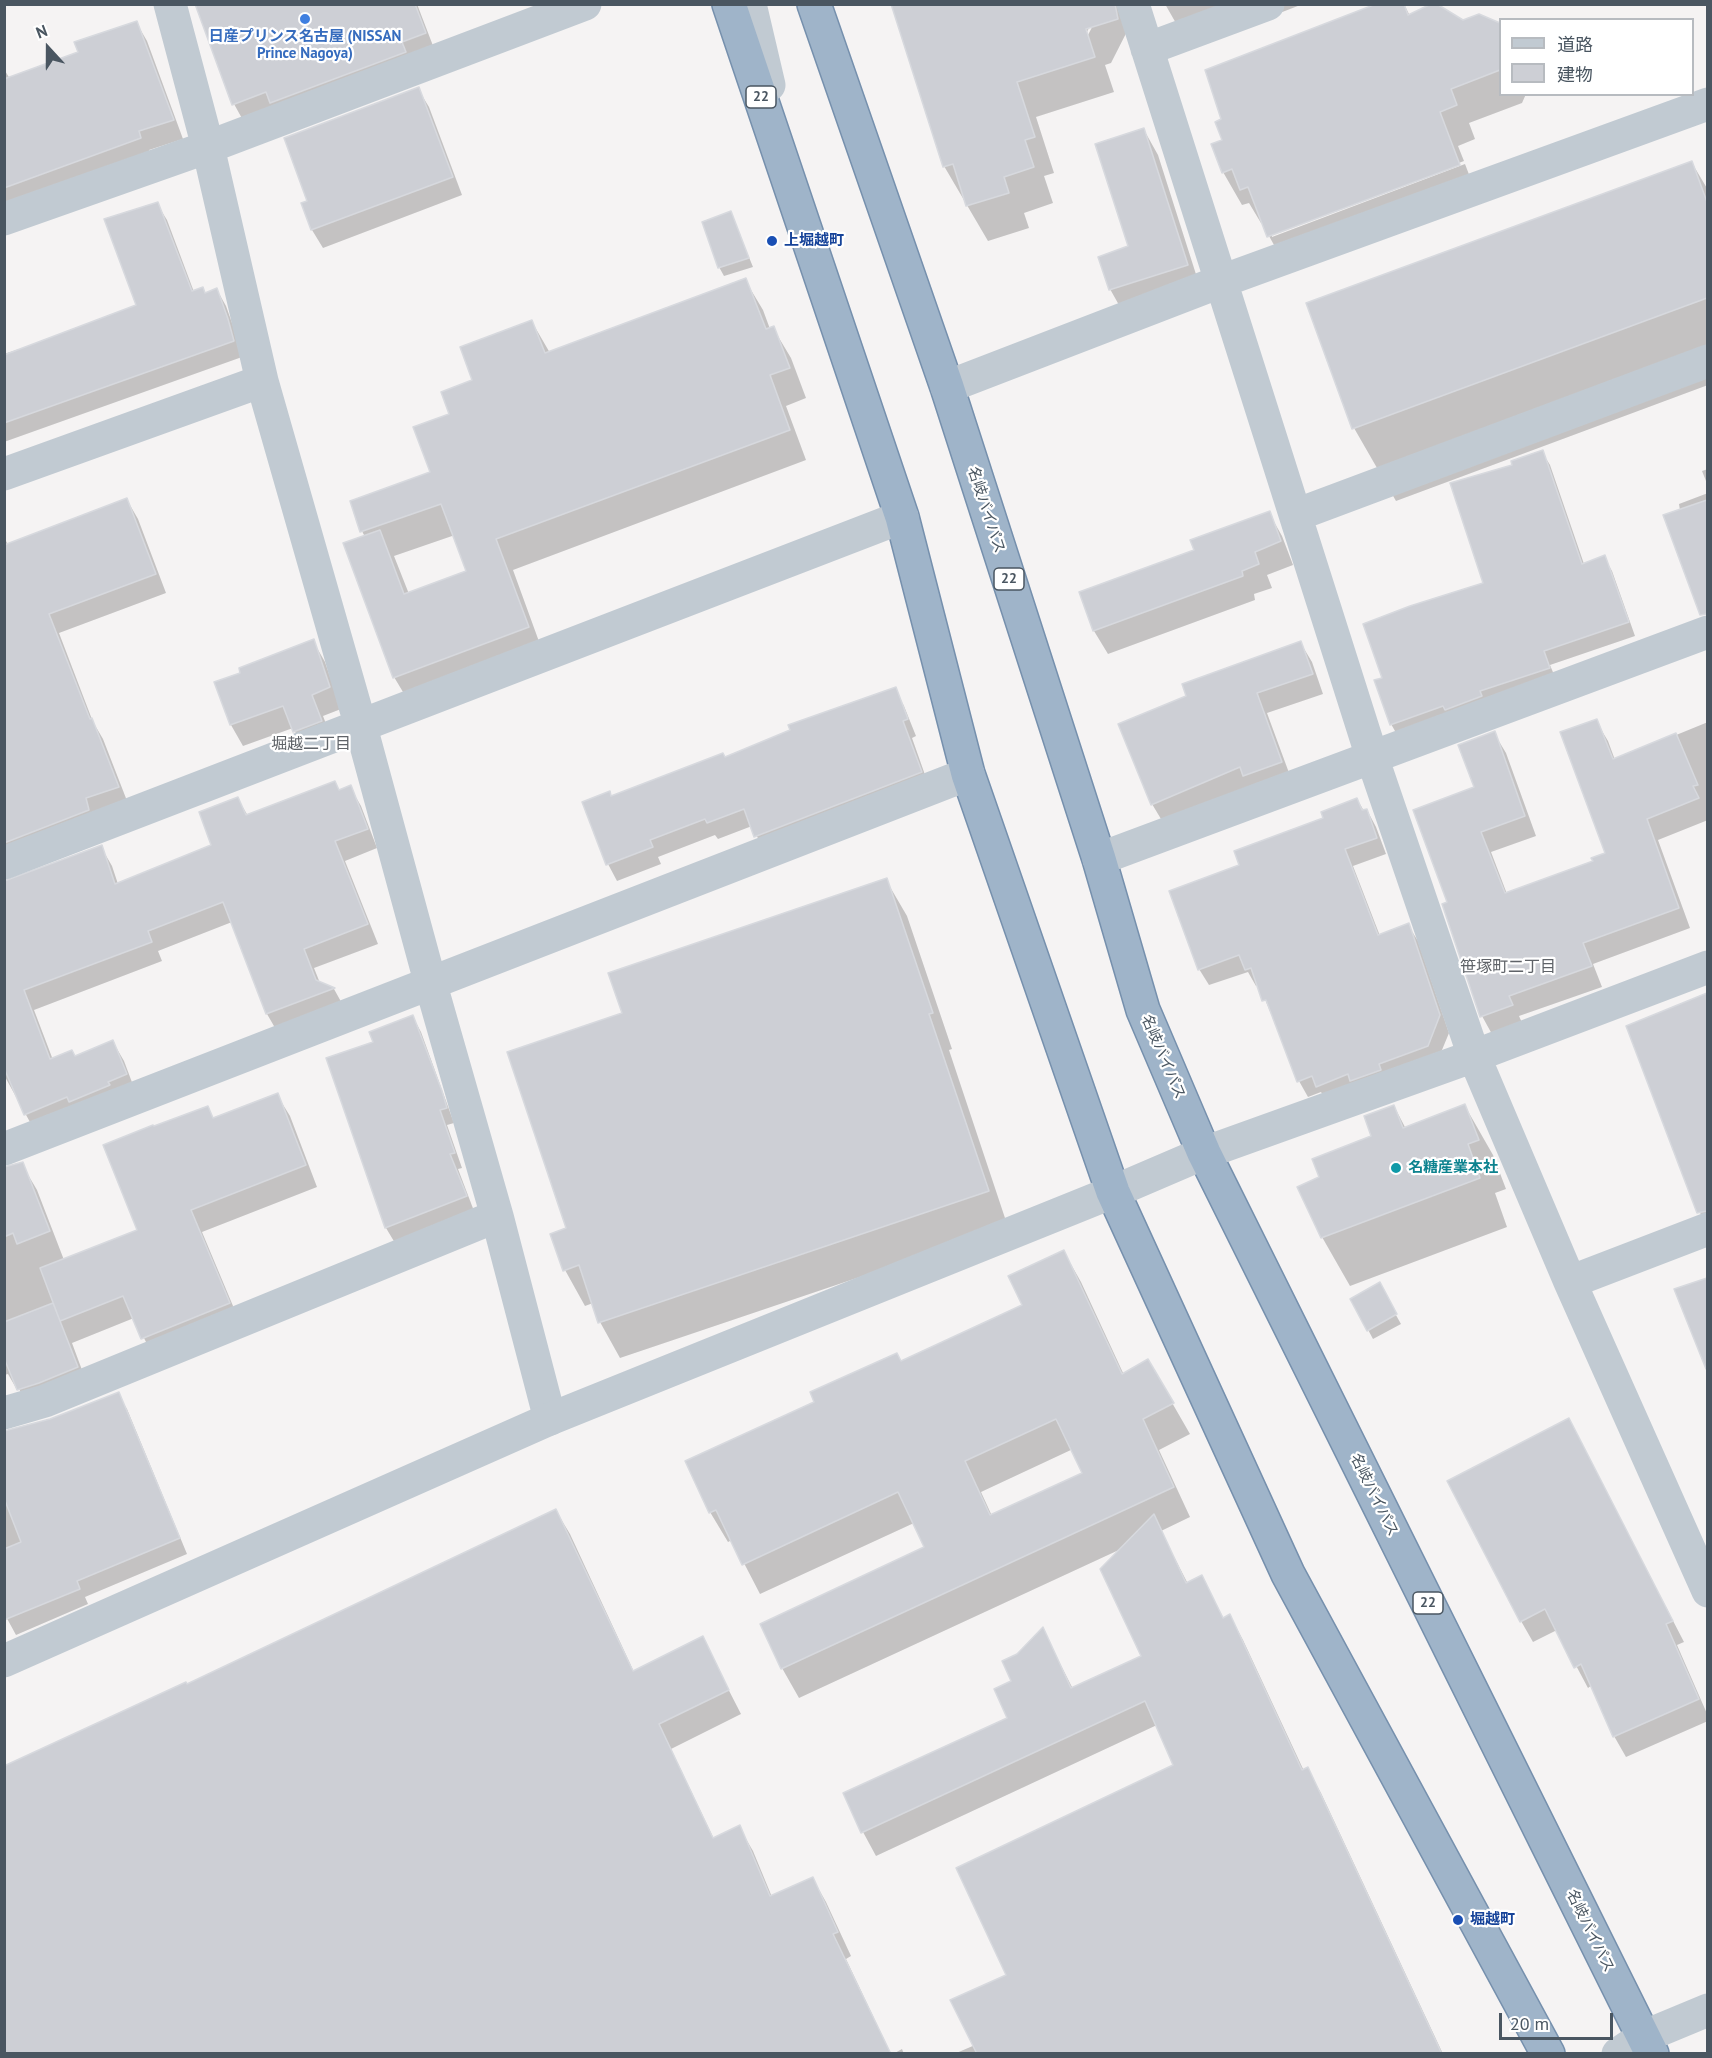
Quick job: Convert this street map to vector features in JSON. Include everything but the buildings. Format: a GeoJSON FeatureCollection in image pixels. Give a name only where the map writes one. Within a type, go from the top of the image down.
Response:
{"type":"FeatureCollection","features":[{"type":"Feature","properties":{"kind":"highway","name":"22"},"geometry":{"type":"LineString","coordinates":[[729,4],[902,517],[968,774],[1113,1192],[1288,1574],[1548,2054]]}},
{"type":"Feature","properties":{"kind":"highway","name":"名岐バイパス"},"geometry":{"type":"LineString","coordinates":[[814,4],[947,387],[1099,859],[1143,1010],[1204,1153],[1638,2048]]}},
{"type":"Feature","properties":{"kind":"street"},"geometry":{"type":"LineString","coordinates":[[171,4],[208,147],[262,381],[497,1216],[550,1419]]}},
{"type":"Feature","properties":{"kind":"street"},"geometry":{"type":"LineString","coordinates":[[4,219],[208,147],[585,4]]}},
{"type":"Feature","properties":{"kind":"street"},"geometry":{"type":"LineString","coordinates":[[750,4],[793,189]]}},
{"type":"Feature","properties":{"kind":"street"},"geometry":{"type":"LineString","coordinates":[[1133,4],[1372,757],[1474,1056],[1570,1282],[1698,1545],[1707,1591]]}},
{"type":"Feature","properties":{"kind":"street"},"geometry":{"type":"LineString","coordinates":[[1147,49],[1268,4]]}},
{"type":"Feature","properties":{"kind":"street"},"geometry":{"type":"LineString","coordinates":[[947,387],[1222,281],[1707,104]]}},
{"type":"Feature","properties":{"kind":"street"},"geometry":{"type":"LineString","coordinates":[[1296,515],[1707,361]]}},
{"type":"Feature","properties":{"kind":"street"},"geometry":{"type":"LineString","coordinates":[[4,474],[262,381]]}},
{"type":"Feature","properties":{"kind":"street"},"geometry":{"type":"LineString","coordinates":[[4,863],[902,517]]}},
{"type":"Feature","properties":{"kind":"street"},"geometry":{"type":"LineString","coordinates":[[1099,859],[1707,632]]}},
{"type":"Feature","properties":{"kind":"street"},"geometry":{"type":"LineString","coordinates":[[4,1149],[431,985],[968,774]]}},
{"type":"Feature","properties":{"kind":"street"},"geometry":{"type":"LineString","coordinates":[[4,1661],[550,1419],[1113,1192],[1204,1153],[1474,1056],[1707,967]]}},
{"type":"Feature","properties":{"kind":"street"},"geometry":{"type":"LineString","coordinates":[[4,1413],[45,1401],[497,1216]]}},
{"type":"Feature","properties":{"kind":"street"},"geometry":{"type":"LineString","coordinates":[[1570,1282],[1707,1229]]}},
{"type":"Feature","properties":{"kind":"street"},"geometry":{"type":"LineString","coordinates":[[1638,2048],[1707,2010]]}},
{"type":"Feature","properties":{"kind":"place","name":"日産プリンス名古屋 (NISSAN Prince Nagoya)"},"geometry":{"type":"Point","coordinates":[305,19]}},
{"type":"Feature","properties":{"kind":"place","name":"上堀越町"},"geometry":{"type":"Point","coordinates":[772,241]}},
{"type":"Feature","properties":{"kind":"place","name":"名糖産業本社"},"geometry":{"type":"Point","coordinates":[1396,1168]}},
{"type":"Feature","properties":{"kind":"place","name":"堀越町"},"geometry":{"type":"Point","coordinates":[1458,1920]}},
{"type":"Feature","properties":{"kind":"district","name":"堀越二丁目"},"geometry":{"type":"Point","coordinates":[311,744]}},
{"type":"Feature","properties":{"kind":"district","name":"笹塚町二丁目"},"geometry":{"type":"Point","coordinates":[1508,967]}}]}
